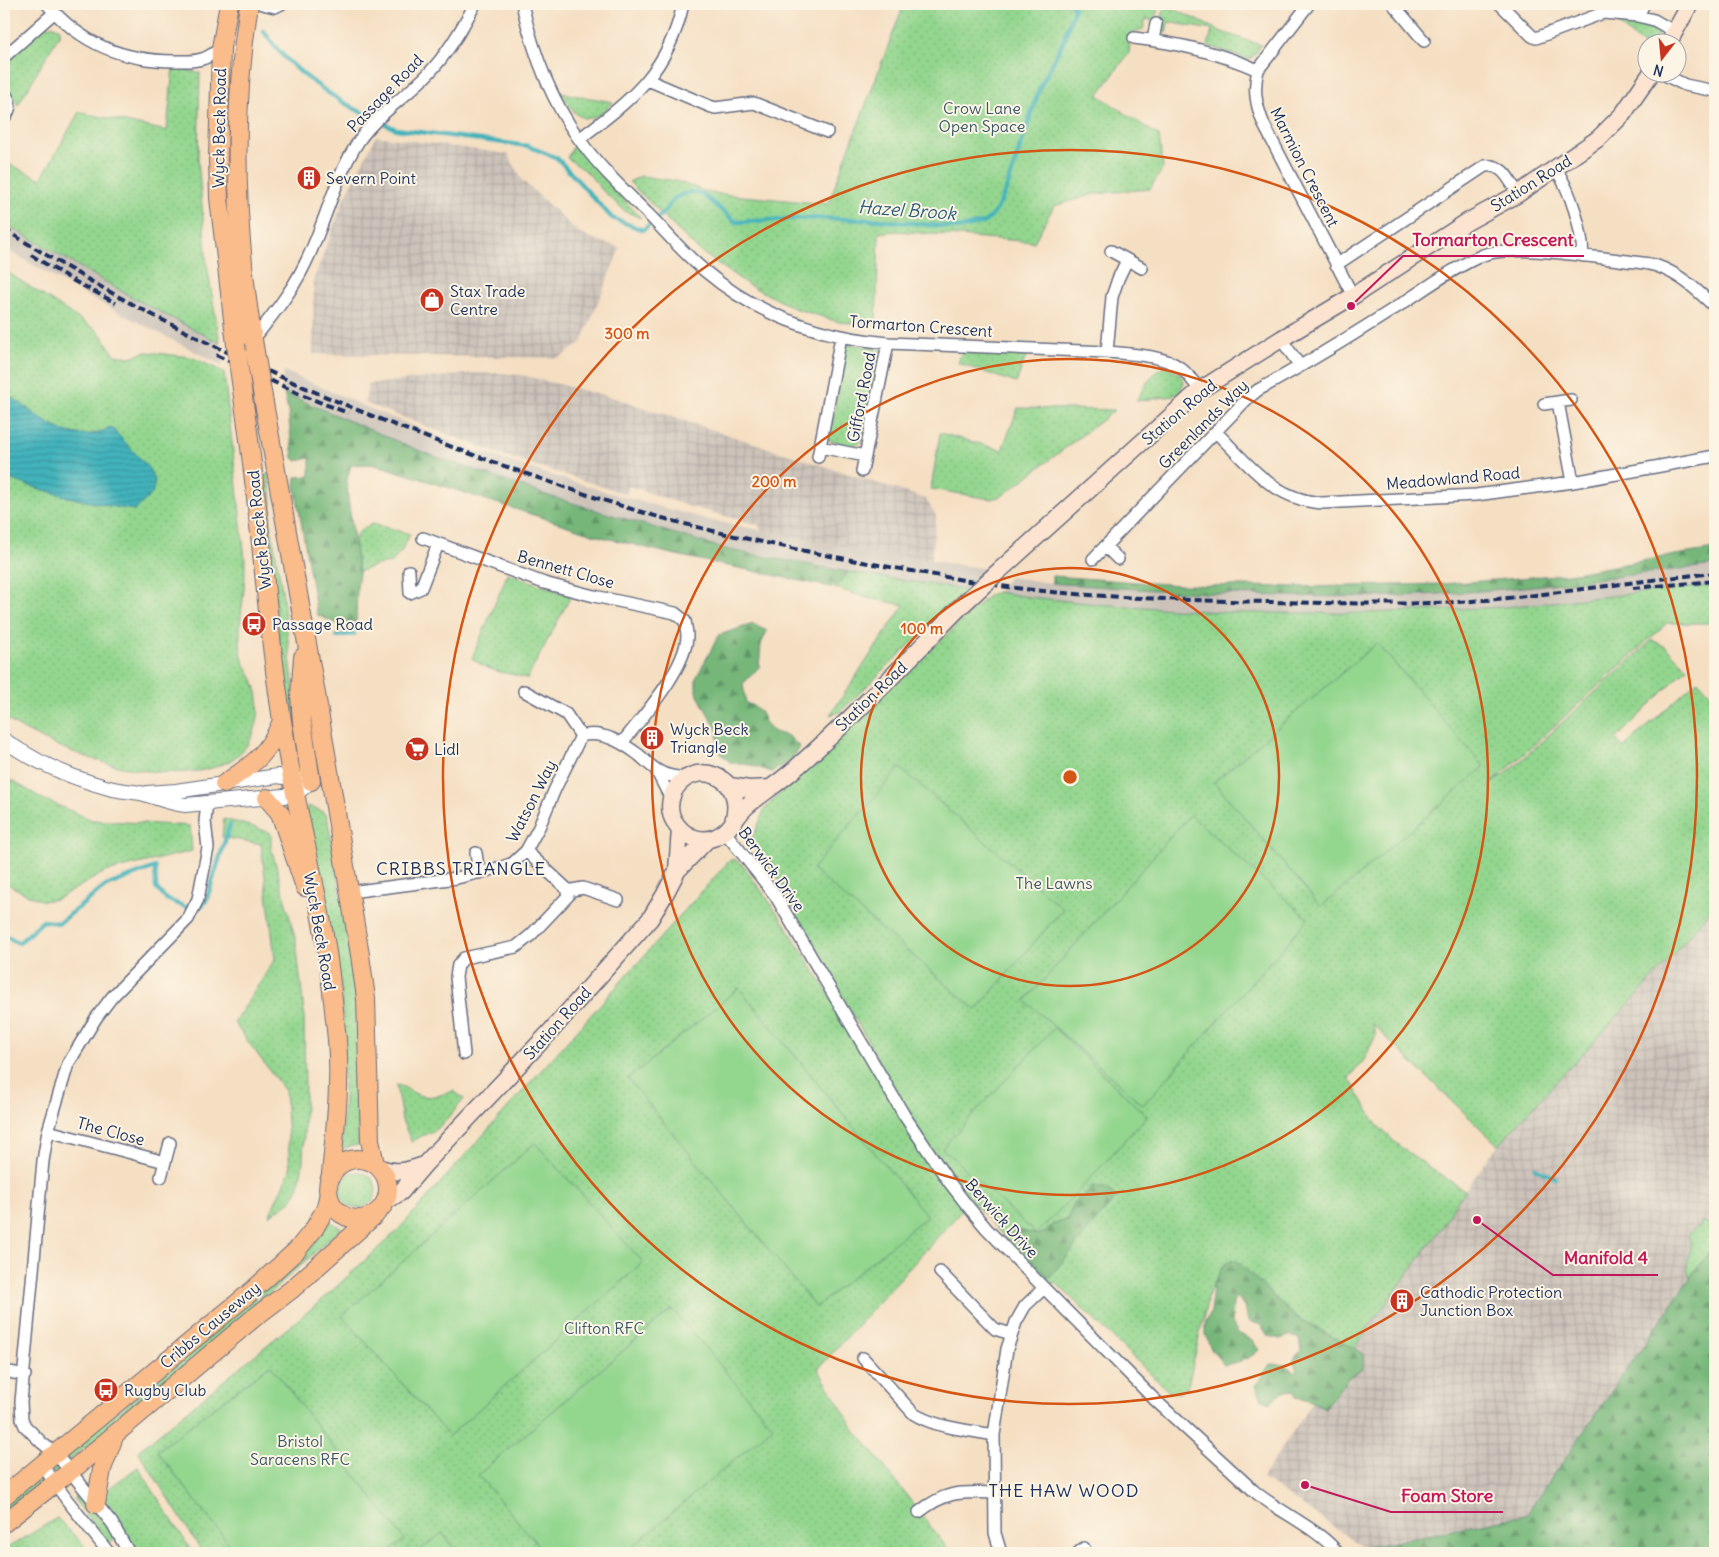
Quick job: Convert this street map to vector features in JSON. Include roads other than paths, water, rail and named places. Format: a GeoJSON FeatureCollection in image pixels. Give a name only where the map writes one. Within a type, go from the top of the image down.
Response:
{"type":"FeatureCollection","features":[{"type":"Feature","properties":{"kind":"main road","name":"Wyck Beck Road"},"geometry":{"type":"LineString","coordinates":[[229,4],[221,48],[218,141],[219,198],[236,345],[254,475],[269,624],[282,721],[293,787],[323,931],[337,1042],[336,1116],[331,1174]]}},
{"type":"Feature","properties":{"kind":"main road","name":"Wyck Beck Road"},"geometry":{"type":"LineString","coordinates":[[249,4],[240,60],[236,166],[239,224],[254,346],[332,784],[366,998],[370,1140],[377,1166]]}},
{"type":"Feature","properties":{"kind":"main road"},"geometry":{"type":"LineString","coordinates":[[1675,32],[1690,4]]}},
{"type":"Feature","properties":{"kind":"main road","name":"Station Road"},"geometry":{"type":"LineString","coordinates":[[381,1208],[401,1192],[424,1165],[549,1034],[650,919],[677,871],[707,840],[717,837],[729,827],[746,807],[797,767],[889,679],[960,607],[1200,390],[1353,296],[1467,222],[1518,194],[1556,168],[1599,138],[1612,126],[1630,105],[1645,82]]}},
{"type":"Feature","properties":{"kind":"main road"},"geometry":{"type":"LineString","coordinates":[[305,634],[300,696],[311,781]]}},
{"type":"Feature","properties":{"kind":"main road"},"geometry":{"type":"LineString","coordinates":[[224,784],[248,768],[267,750],[275,738],[282,721]]}},
{"type":"Feature","properties":{"kind":"main road"},"geometry":{"type":"LineString","coordinates":[[671,799],[674,791],[687,778],[695,774],[705,773],[723,780],[730,786],[736,804],[736,810],[729,827]]}},
{"type":"Feature","properties":{"kind":"main road"},"geometry":{"type":"LineString","coordinates":[[730,786],[749,789],[770,788]]}},
{"type":"Feature","properties":{"kind":"main road"},"geometry":{"type":"LineString","coordinates":[[267,798],[280,813],[299,873],[323,931]]}},
{"type":"Feature","properties":{"kind":"main road","name":"Station Road"},"geometry":{"type":"LineString","coordinates":[[671,799],[670,810],[673,820],[680,829],[677,871]]}},
{"type":"Feature","properties":{"kind":"main road"},"geometry":{"type":"LineString","coordinates":[[680,829],[686,835],[696,839],[707,840]]}},
{"type":"Feature","properties":{"kind":"main road"},"geometry":{"type":"LineString","coordinates":[[377,1166],[388,1182],[388,1192],[381,1208],[367,1218],[357,1220],[339,1213],[332,1206],[327,1189],[331,1174],[337,1166],[356,1158],[366,1159],[390,1172],[400,1172],[424,1165]]}},
{"type":"Feature","properties":{"kind":"main road","name":"Cribbs Causeway"},"geometry":{"type":"LineString","coordinates":[[4,1496],[242,1300],[296,1250],[321,1218],[326,1208],[328,1197]]}},
{"type":"Feature","properties":{"kind":"main road","name":"Cribbs Causeway"},"geometry":{"type":"LineString","coordinates":[[4,1522],[116,1434],[255,1317],[291,1290],[381,1208]]}},
{"type":"Feature","properties":{"kind":"main road","name":"Cribbs Causeway"},"geometry":{"type":"LineString","coordinates":[[96,1504],[102,1469],[116,1434]]}},
{"type":"Feature","properties":{"kind":"street"},"geometry":{"type":"LineString","coordinates":[[262,4],[275,7],[281,4]]}},
{"type":"Feature","properties":{"kind":"street","name":"Passage Road"},"geometry":{"type":"LineString","coordinates":[[254,346],[303,268],[348,160],[358,142],[376,121],[429,73],[462,30],[475,4]]}},
{"type":"Feature","properties":{"kind":"street","name":"Tormarton Crescent"},"geometry":{"type":"LineString","coordinates":[[522,4],[529,36],[549,88],[579,139],[616,183],[704,270],[754,304],[797,324],[841,337],[888,343],[1107,352],[1152,358],[1178,366],[1200,390]]}},
{"type":"Feature","properties":{"kind":"street"},"geometry":{"type":"LineString","coordinates":[[579,139],[627,101],[648,80],[667,50],[678,25],[683,4]]}},
{"type":"Feature","properties":{"kind":"street","name":"Marmion Crescent"},"geometry":{"type":"LineString","coordinates":[[1309,4],[1258,70],[1254,96],[1257,109],[1353,296]]}},
{"type":"Feature","properties":{"kind":"street"},"geometry":{"type":"LineString","coordinates":[[1393,4],[1424,41]]}},
{"type":"Feature","properties":{"kind":"street"},"geometry":{"type":"LineString","coordinates":[[1500,4],[1536,38],[1602,13],[1638,16],[1654,20],[1667,32]]}},
{"type":"Feature","properties":{"kind":"street"},"geometry":{"type":"LineString","coordinates":[[1638,16],[1644,4]]}},
{"type":"Feature","properties":{"kind":"street"},"geometry":{"type":"LineString","coordinates":[[4,57],[51,8],[78,33],[113,52],[136,58],[161,61],[200,60],[221,48]]}},
{"type":"Feature","properties":{"kind":"street"},"geometry":{"type":"LineString","coordinates":[[1153,40],[1156,24]]}},
{"type":"Feature","properties":{"kind":"street"},"geometry":{"type":"LineString","coordinates":[[1134,38],[1153,40],[1209,52],[1258,70]]}},
{"type":"Feature","properties":{"kind":"street"},"geometry":{"type":"LineString","coordinates":[[648,80],[715,108],[754,104],[827,132]]}},
{"type":"Feature","properties":{"kind":"street"},"geometry":{"type":"LineString","coordinates":[[1679,82],[1715,91]]}},
{"type":"Feature","properties":{"kind":"street"},"geometry":{"type":"LineString","coordinates":[[4,92],[10,104],[10,110],[4,118]]}},
{"type":"Feature","properties":{"kind":"street"},"geometry":{"type":"LineString","coordinates":[[1336,265],[1485,166],[1490,165],[1502,170],[1518,194]]}},
{"type":"Feature","properties":{"kind":"street"},"geometry":{"type":"LineString","coordinates":[[1556,168],[1566,186],[1581,234],[1583,256]]}},
{"type":"Feature","properties":{"kind":"street"},"geometry":{"type":"LineString","coordinates":[[1111,251],[1142,268]]}},
{"type":"Feature","properties":{"kind":"street","name":"Greenlands Way"},"geometry":{"type":"LineString","coordinates":[[1094,560],[1252,395],[1458,268],[1484,255],[1512,251],[1583,256],[1654,265],[1673,273],[1696,288],[1715,307]]}},
{"type":"Feature","properties":{"kind":"street"},"geometry":{"type":"LineString","coordinates":[[1107,352],[1112,298],[1118,279],[1128,260]]}},
{"type":"Feature","properties":{"kind":"street","name":"Gifford Road"},"geometry":{"type":"LineString","coordinates":[[841,337],[819,452],[865,456]]}},
{"type":"Feature","properties":{"kind":"street"},"geometry":{"type":"LineString","coordinates":[[1281,339],[1300,366]]}},
{"type":"Feature","properties":{"kind":"street","name":"Gifford Road"},"geometry":{"type":"LineString","coordinates":[[862,471],[888,343]]}},
{"type":"Feature","properties":{"kind":"street"},"geometry":{"type":"LineString","coordinates":[[1544,404],[1571,400]]}},
{"type":"Feature","properties":{"kind":"street"},"geometry":{"type":"LineString","coordinates":[[1558,402],[1573,482]]}},
{"type":"Feature","properties":{"kind":"street","name":"Meadowland Road"},"geometry":{"type":"LineString","coordinates":[[1216,432],[1267,483],[1281,493],[1312,503],[1476,495],[1573,482],[1715,456]]}},
{"type":"Feature","properties":{"kind":"street","name":"Bennett Close"},"geometry":{"type":"LineString","coordinates":[[423,538],[544,583],[594,596],[675,613],[685,622],[687,637],[684,651],[670,679],[622,743]]}},
{"type":"Feature","properties":{"kind":"street"},"geometry":{"type":"LineString","coordinates":[[409,571],[410,593],[421,588],[438,544]]}},
{"type":"Feature","properties":{"kind":"street"},"geometry":{"type":"LineString","coordinates":[[1106,547],[1118,559]]}},
{"type":"Feature","properties":{"kind":"street"},"geometry":{"type":"LineString","coordinates":[[524,691],[566,714],[581,736],[596,734],[622,743],[656,770],[670,776],[687,778]]}},
{"type":"Feature","properties":{"kind":"street","name":"Watson Way"},"geometry":{"type":"LineString","coordinates":[[350,892],[479,873],[513,863],[526,851],[540,827],[555,789],[581,736]]}},
{"type":"Feature","properties":{"kind":"street"},"geometry":{"type":"LineString","coordinates":[[4,740],[23,754],[53,768],[111,788],[141,793],[170,804],[185,805],[267,798],[311,781],[332,784]]}},
{"type":"Feature","properties":{"kind":"street"},"geometry":{"type":"LineString","coordinates":[[656,770],[671,799]]}},
{"type":"Feature","properties":{"kind":"street"},"geometry":{"type":"LineString","coordinates":[[141,793],[278,776],[293,787]]}},
{"type":"Feature","properties":{"kind":"street"},"geometry":{"type":"LineString","coordinates":[[109,1553],[55,1483],[49,1459],[22,1418],[21,1402],[43,1161],[48,1131],[68,1064],[96,1018],[112,997],[188,919],[196,904],[208,848],[205,822],[207,803]]}},
{"type":"Feature","properties":{"kind":"street","name":"Berwick Drive"},"geometry":{"type":"LineString","coordinates":[[729,827],[775,895],[904,1115],[949,1182],[986,1228],[1154,1399],[1268,1503],[1327,1541],[1338,1553]]}},
{"type":"Feature","properties":{"kind":"street"},"geometry":{"type":"LineString","coordinates":[[464,1054],[456,977],[458,965],[464,958],[516,947],[531,935],[568,896],[566,888],[526,851]]}},
{"type":"Feature","properties":{"kind":"street"},"geometry":{"type":"LineString","coordinates":[[476,853],[479,873]]}},
{"type":"Feature","properties":{"kind":"street"},"geometry":{"type":"LineString","coordinates":[[567,892],[582,888],[618,900]]}},
{"type":"Feature","properties":{"kind":"street","name":"The Close"},"geometry":{"type":"LineString","coordinates":[[48,1131],[165,1162]]}},
{"type":"Feature","properties":{"kind":"street"},"geometry":{"type":"LineString","coordinates":[[161,1177],[170,1143]]}},
{"type":"Feature","properties":{"kind":"street"},"geometry":{"type":"LineString","coordinates":[[940,1272],[995,1329],[1011,1334]]}},
{"type":"Feature","properties":{"kind":"street"},"geometry":{"type":"LineString","coordinates":[[1001,1553],[995,1533],[994,1435],[1011,1334],[1026,1306],[1044,1288]]}},
{"type":"Feature","properties":{"kind":"street"},"geometry":{"type":"LineString","coordinates":[[862,1358],[914,1414],[922,1419],[994,1435]]}},
{"type":"Feature","properties":{"kind":"street"},"geometry":{"type":"LineString","coordinates":[[4,1371],[25,1374]]}},
{"type":"Feature","properties":{"kind":"street"},"geometry":{"type":"LineString","coordinates":[[49,1459],[70,1471],[112,1523],[129,1553]]}},
{"type":"Feature","properties":{"kind":"street"},"geometry":{"type":"LineString","coordinates":[[919,1512],[932,1502],[952,1493],[995,1492]]}},
{"type":"Feature","properties":{"kind":"water"},"geometry":{"type":"Polygon","coordinates":[[[4,392],[45,421],[67,432],[93,434],[111,427],[148,467],[155,481],[152,494],[135,510],[68,497],[4,477],[4,392]]]}},
{"type":"Feature","properties":{"kind":"waterway","name":"Hazel Brook"},"geometry":{"type":"LineString","coordinates":[[385,124],[396,129],[528,146],[557,158],[612,218],[643,230],[665,211],[674,198],[690,192],[702,194],[736,222],[808,218],[881,220],[960,228],[983,223],[997,209],[1006,190],[1040,87],[1064,40],[1074,9],[1071,4]]}},
{"type":"Feature","properties":{"kind":"waterway"},"geometry":{"type":"LineString","coordinates":[[264,31],[284,57],[297,69],[325,91],[369,116]]}},
{"type":"Feature","properties":{"kind":"waterway"},"geometry":{"type":"LineString","coordinates":[[337,636],[354,634]]}},
{"type":"Feature","properties":{"kind":"waterway"},"geometry":{"type":"LineString","coordinates":[[4,935],[19,943],[43,921],[59,923],[106,886],[155,867],[156,888],[166,899],[188,908],[203,905],[206,901],[230,825]]}},
{"type":"Feature","properties":{"kind":"waterway"},"geometry":{"type":"LineString","coordinates":[[1535,1168],[1556,1178]]}},
{"type":"Feature","properties":{"kind":"railway"},"geometry":{"type":"LineString","coordinates":[[4,229],[95,284],[151,314],[285,379],[375,417],[557,485],[670,520],[747,539],[968,581],[1034,590],[1135,598],[1387,604],[1434,603],[1490,600],[1715,573]]}},
{"type":"Feature","properties":{"kind":"railway"},"geometry":{"type":"LineString","coordinates":[[31,255],[116,303]]}},
{"type":"Feature","properties":{"kind":"railway"},"geometry":{"type":"LineString","coordinates":[[216,355],[304,396],[348,413]]}},
{"type":"Feature","properties":{"kind":"railway"},"geometry":{"type":"LineString","coordinates":[[1633,588],[1715,581]]}},
{"type":"Feature","properties":{"kind":"place","name":"Severn Point"},"geometry":{"type":"Point","coordinates":[309,178]}},
{"type":"Feature","properties":{"kind":"place","name":"Stax Trade Centre"},"geometry":{"type":"Point","coordinates":[432,300]}},
{"type":"Feature","properties":{"kind":"place","name":"Tormarton Crescent"},"geometry":{"type":"Point","coordinates":[1351,306]}},
{"type":"Feature","properties":{"kind":"place","name":"Passage Road"},"geometry":{"type":"Point","coordinates":[254,624]}},
{"type":"Feature","properties":{"kind":"place","name":"Wyck Beck Triangle"},"geometry":{"type":"Point","coordinates":[652,738]}},
{"type":"Feature","properties":{"kind":"place","name":"Lidl"},"geometry":{"type":"Point","coordinates":[417,749]}},
{"type":"Feature","properties":{"kind":"place","name":"Manifold 4"},"geometry":{"type":"Point","coordinates":[1477,1220]}},
{"type":"Feature","properties":{"kind":"place","name":"Cathodic Protection Junction Box"},"geometry":{"type":"Point","coordinates":[1402,1301]}},
{"type":"Feature","properties":{"kind":"place","name":"Rugby Club"},"geometry":{"type":"Point","coordinates":[106,1390]}},
{"type":"Feature","properties":{"kind":"place","name":"Foam Store"},"geometry":{"type":"Point","coordinates":[1305,1485]}},
{"type":"Feature","properties":{"kind":"district","name":"CRIBBS TRIANGLE"},"geometry":{"type":"Point","coordinates":[461,868]}},
{"type":"Feature","properties":{"kind":"district","name":"THE HAW WOOD"},"geometry":{"type":"Point","coordinates":[1064,1490]}},
{"type":"Feature","properties":{"kind":"park label","name":"Crow Lane Open Space"},"geometry":{"type":"Point","coordinates":[982,117]}},
{"type":"Feature","properties":{"kind":"park label","name":"The Lawns"},"geometry":{"type":"Point","coordinates":[1054,883]}},
{"type":"Feature","properties":{"kind":"park label","name":"Clifton RFC"},"geometry":{"type":"Point","coordinates":[604,1328]}},
{"type":"Feature","properties":{"kind":"park label","name":"Bristol Saracens RFC"},"geometry":{"type":"Point","coordinates":[300,1450]}}]}
